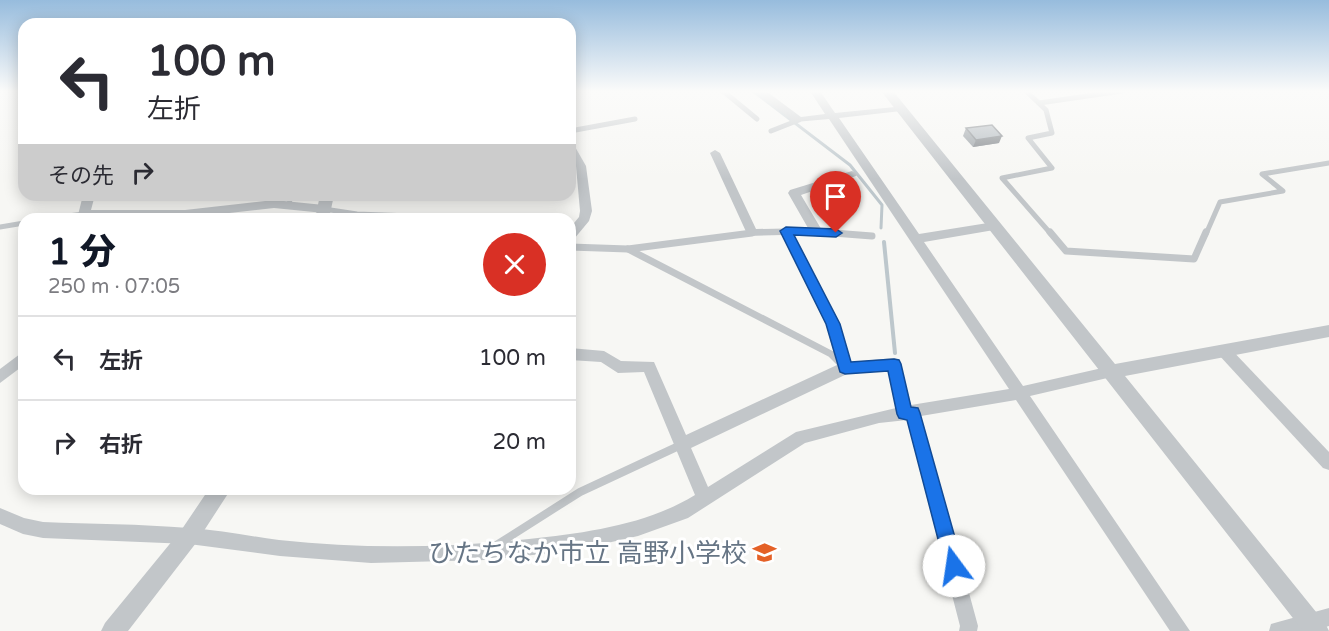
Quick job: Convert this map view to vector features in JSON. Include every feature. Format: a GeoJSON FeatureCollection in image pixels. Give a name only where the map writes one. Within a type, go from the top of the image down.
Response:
{"type":"FeatureCollection","features":[{"type":"Feature","properties":{"kind":"street"},"geometry":{"type":"LineString","coordinates":[[835,120],[1181,631]]}},
{"type":"Feature","properties":{"kind":"street"},"geometry":{"type":"LineString","coordinates":[[911,120],[1313,627]]}},
{"type":"Feature","properties":{"kind":"street"},"geometry":{"type":"LineString","coordinates":[[716,153],[752,233],[817,232]]}},
{"type":"Feature","properties":{"kind":"street"},"geometry":{"type":"LineString","coordinates":[[576,157],[581,166],[586,211],[585,218],[576,229]]}},
{"type":"Feature","properties":{"kind":"street"},"geometry":{"type":"LineString","coordinates":[[817,232],[795,193],[852,174]]}},
{"type":"Feature","properties":{"kind":"street"},"geometry":{"type":"LineString","coordinates":[[186,213],[286,201]]}},
{"type":"Feature","properties":{"kind":"street"},"geometry":{"type":"LineString","coordinates":[[297,201],[325,205]]}},
{"type":"Feature","properties":{"kind":"street"},"geometry":{"type":"LineString","coordinates":[[916,239],[994,226]]}},
{"type":"Feature","properties":{"kind":"street"},"geometry":{"type":"LineString","coordinates":[[786,231],[833,324],[845,368]]}},
{"type":"Feature","properties":{"kind":"street"},"geometry":{"type":"LineString","coordinates":[[0,516],[23,526],[43,530],[189,536],[280,548],[370,555],[485,552],[572,543],[638,528],[682,512],[801,437],[879,417],[1019,393],[1111,372],[1329,331]]}},
{"type":"Feature","properties":{"kind":"street"},"geometry":{"type":"LineString","coordinates":[[1223,350],[1329,463]]}},
{"type":"Feature","properties":{"kind":"street"},"geometry":{"type":"LineString","coordinates":[[576,355],[604,357],[618,367],[649,366],[705,499]]}},
{"type":"Feature","properties":{"kind":"street"},"geometry":{"type":"LineString","coordinates":[[0,377],[18,362]]}},
{"type":"Feature","properties":{"kind":"street"},"geometry":{"type":"LineString","coordinates":[[683,444],[845,368],[894,364],[944,525],[969,626],[968,631]]}},
{"type":"Feature","properties":{"kind":"street"},"geometry":{"type":"LineString","coordinates":[[113,631],[189,536],[218,495]]}},
{"type":"Feature","properties":{"kind":"street"},"geometry":{"type":"LineString","coordinates":[[1278,631],[1313,627],[1329,617]]}},
{"type":"Feature","properties":{"kind":"lane"},"geometry":{"type":"LineString","coordinates":[[576,130],[627,120]]}},
{"type":"Feature","properties":{"kind":"lane"},"geometry":{"type":"LineString","coordinates":[[771,131],[798,120]]}},
{"type":"Feature","properties":{"kind":"lane"},"geometry":{"type":"LineString","coordinates":[[1049,120],[1052,133],[1028,138],[1052,168],[1002,178],[1066,251],[1194,259],[1220,202],[1283,190],[1262,174],[1329,163]]}},
{"type":"Feature","properties":{"kind":"lane"},"geometry":{"type":"LineString","coordinates":[[325,205],[350,201]]}},
{"type":"Feature","properties":{"kind":"lane"},"geometry":{"type":"LineString","coordinates":[[325,205],[353,213]]}},
{"type":"Feature","properties":{"kind":"lane"},"geometry":{"type":"LineString","coordinates":[[0,227],[18,224]]}},
{"type":"Feature","properties":{"kind":"lane"},"geometry":{"type":"LineString","coordinates":[[817,232],[872,236]]}},
{"type":"Feature","properties":{"kind":"lane"},"geometry":{"type":"LineString","coordinates":[[576,248],[628,249],[752,233]]}},
{"type":"Feature","properties":{"kind":"lane"},"geometry":{"type":"LineString","coordinates":[[628,249],[831,354],[845,368]]}},
{"type":"Feature","properties":{"kind":"lane"},"geometry":{"type":"LineString","coordinates":[[576,495],[683,444]]}},
{"type":"Feature","properties":{"kind":"lane"},"geometry":{"type":"LineString","coordinates":[[485,552],[575,495]]}},
{"type":"Feature","properties":{"kind":"building"},"geometry":{"type":"Polygon","coordinates":[[[992,125],[1002,136],[976,140],[966,128],[992,125]]]}},
{"type":"Feature","properties":{"kind":"waterway"},"geometry":{"type":"LineString","coordinates":[[792,120],[850,165],[882,205],[881,228]]}},
{"type":"Feature","properties":{"kind":"waterway"},"geometry":{"type":"LineString","coordinates":[[884,242],[895,353]]}},
{"type":"Feature","properties":{"kind":"place","name":"ひたちなか市立 高野小学校"},"geometry":{"type":"Point","coordinates":[765,553]}},
{"type":"Feature","properties":{"kind":"route"},"geometry":{"type":"LineString","coordinates":[[836,233],[786,231],[833,324],[845,368],[894,364],[905,414],[913,413],[954,566]]}}]}
